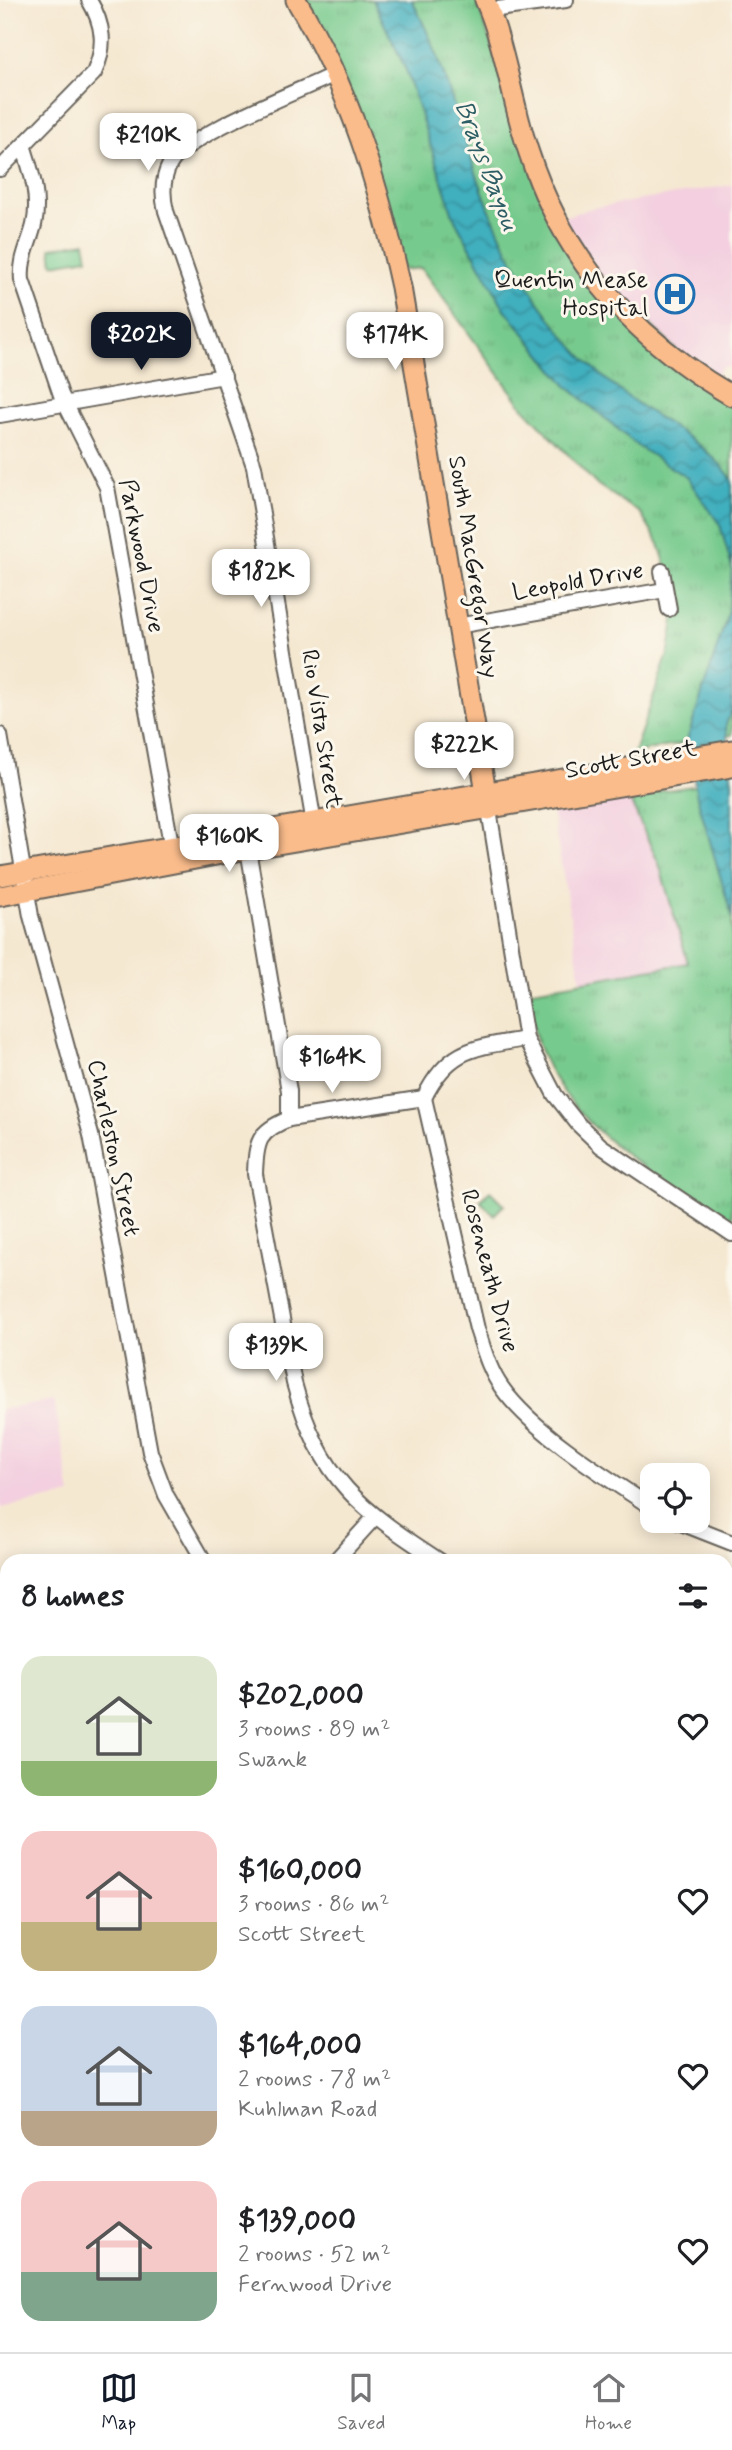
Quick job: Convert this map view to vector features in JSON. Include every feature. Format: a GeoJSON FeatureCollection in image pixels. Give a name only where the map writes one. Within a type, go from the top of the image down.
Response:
{"type":"FeatureCollection","features":[{"type":"Feature","properties":{"kind":"main road","name":"South MacGregor Way"},"geometry":{"type":"LineString","coordinates":[[296,0],[335,74],[371,167],[401,287],[488,801]]}},
{"type":"Feature","properties":{"kind":"main road"},"geometry":{"type":"LineString","coordinates":[[487,5],[529,154],[550,206],[579,257],[621,312],[643,333],[698,376],[732,396]]}},
{"type":"Feature","properties":{"kind":"main road","name":"Scott Street"},"geometry":{"type":"LineString","coordinates":[[644,775],[732,750]]}},
{"type":"Feature","properties":{"kind":"main road","name":"Scott Street"},"geometry":{"type":"LineString","coordinates":[[0,896],[25,881],[315,829],[644,775],[732,767]]}},
{"type":"Feature","properties":{"kind":"main road","name":"Scott Street"},"geometry":{"type":"LineString","coordinates":[[173,855],[248,849],[315,829]]}},
{"type":"Feature","properties":{"kind":"main road","name":"Scott Street"},"geometry":{"type":"LineString","coordinates":[[0,876],[25,881]]}},
{"type":"Feature","properties":{"kind":"street"},"geometry":{"type":"LineString","coordinates":[[0,169],[24,148],[94,73],[101,53],[103,32],[89,0]]}},
{"type":"Feature","properties":{"kind":"street"},"geometry":{"type":"LineString","coordinates":[[487,5],[566,0]]}},
{"type":"Feature","properties":{"kind":"street","name":"Rio Vista Street"},"geometry":{"type":"LineString","coordinates":[[315,829],[254,466],[166,211],[163,189],[167,171],[176,156],[190,143],[335,74]]}},
{"type":"Feature","properties":{"kind":"street","name":"Parkwood Drive"},"geometry":{"type":"LineString","coordinates":[[24,148],[34,184],[35,210],[34,225],[22,260],[22,280],[64,403],[95,458],[107,488],[173,855]]}},
{"type":"Feature","properties":{"kind":"street"},"geometry":{"type":"LineString","coordinates":[[0,415],[224,376]]}},
{"type":"Feature","properties":{"kind":"street"},"geometry":{"type":"LineString","coordinates":[[662,571],[669,609]]}},
{"type":"Feature","properties":{"kind":"street","name":"Leopold Drive"},"geometry":{"type":"LineString","coordinates":[[457,626],[666,590]]}},
{"type":"Feature","properties":{"kind":"street","name":"Charleston Street"},"geometry":{"type":"LineString","coordinates":[[0,735],[25,881],[47,981],[91,1135],[150,1452],[166,1495],[200,1554]]}},
{"type":"Feature","properties":{"kind":"street","name":"South MacGregor Way"},"geometry":{"type":"LineString","coordinates":[[488,801],[526,1039],[555,1095],[578,1124],[601,1146],[732,1234]]}},
{"type":"Feature","properties":{"kind":"street"},"geometry":{"type":"LineString","coordinates":[[248,849],[289,1091],[289,1119]]}},
{"type":"Feature","properties":{"kind":"street"},"geometry":{"type":"LineString","coordinates":[[429,1554],[374,1518],[337,1479],[319,1451],[302,1415],[256,1174],[256,1152],[261,1137],[272,1126],[289,1119],[424,1098],[446,1062],[478,1047],[526,1039]]}},
{"type":"Feature","properties":{"kind":"street","name":"Roseneath Drive"},"geometry":{"type":"LineString","coordinates":[[424,1098],[487,1362],[500,1386],[517,1408],[640,1499]]}},
{"type":"Feature","properties":{"kind":"street"},"geometry":{"type":"LineString","coordinates":[[341,1554],[374,1518]]}},
{"type":"Feature","properties":{"kind":"street"},"geometry":{"type":"LineString","coordinates":[[705,1533],[732,1544]]}},
{"type":"Feature","properties":{"kind":"shaded area","name":"Quentin Mease Hospital"},"geometry":{"type":"Polygon","coordinates":[[[732,185],[732,366],[721,368],[714,379],[682,357],[601,276],[563,217],[592,208],[732,185]]]}},
{"type":"Feature","properties":{"kind":"shaded area"},"geometry":{"type":"Polygon","coordinates":[[[628,796],[659,864],[689,963],[581,981],[552,810],[628,796]]]}},
{"type":"Feature","properties":{"kind":"shaded area"},"geometry":{"type":"Polygon","coordinates":[[[54,1401],[71,1495],[0,1508],[0,1410],[54,1401]]]}},
{"type":"Feature","properties":{"kind":"green space"},"geometry":{"type":"Polygon","coordinates":[[[303,0],[476,0],[557,234],[732,404],[732,735],[642,751],[640,757],[632,758],[669,651],[675,614],[670,579],[659,544],[640,513],[595,483],[522,406],[421,268],[403,270],[303,0]]]}},
{"type":"Feature","properties":{"kind":"green space"},"geometry":{"type":"Polygon","coordinates":[[[85,242],[88,258],[53,264],[51,248],[85,242]]]}},
{"type":"Feature","properties":{"kind":"green space"},"geometry":{"type":"Polygon","coordinates":[[[732,780],[732,1226],[647,1170],[594,1127],[572,1103],[553,1075],[538,1044],[527,991],[688,963],[659,864],[628,796],[732,780]]]}},
{"type":"Feature","properties":{"kind":"green space"},"geometry":{"type":"Polygon","coordinates":[[[490,1191],[504,1205],[494,1215],[480,1201],[490,1191]]]}},
{"type":"Feature","properties":{"kind":"water"},"geometry":{"type":"Polygon","coordinates":[[[373,0],[412,0],[437,55],[473,166],[498,229],[513,261],[554,323],[604,377],[626,396],[702,448],[732,480],[732,568],[720,525],[687,478],[639,447],[567,386],[504,308],[454,218],[406,70],[373,0]]]}},
{"type":"Feature","properties":{"kind":"water"},"geometry":{"type":"Polygon","coordinates":[[[732,568],[732,708],[726,725],[732,784],[732,917],[697,797],[687,740],[728,614],[732,568]]]}},
{"type":"Feature","properties":{"kind":"place","name":"Quentin Mease Hospital"},"geometry":{"type":"Point","coordinates":[675,294]}},
{"type":"Feature","properties":{"kind":"water label","name":"Brays Bayou"},"geometry":{"type":"Point","coordinates":[486,166]}}]}
